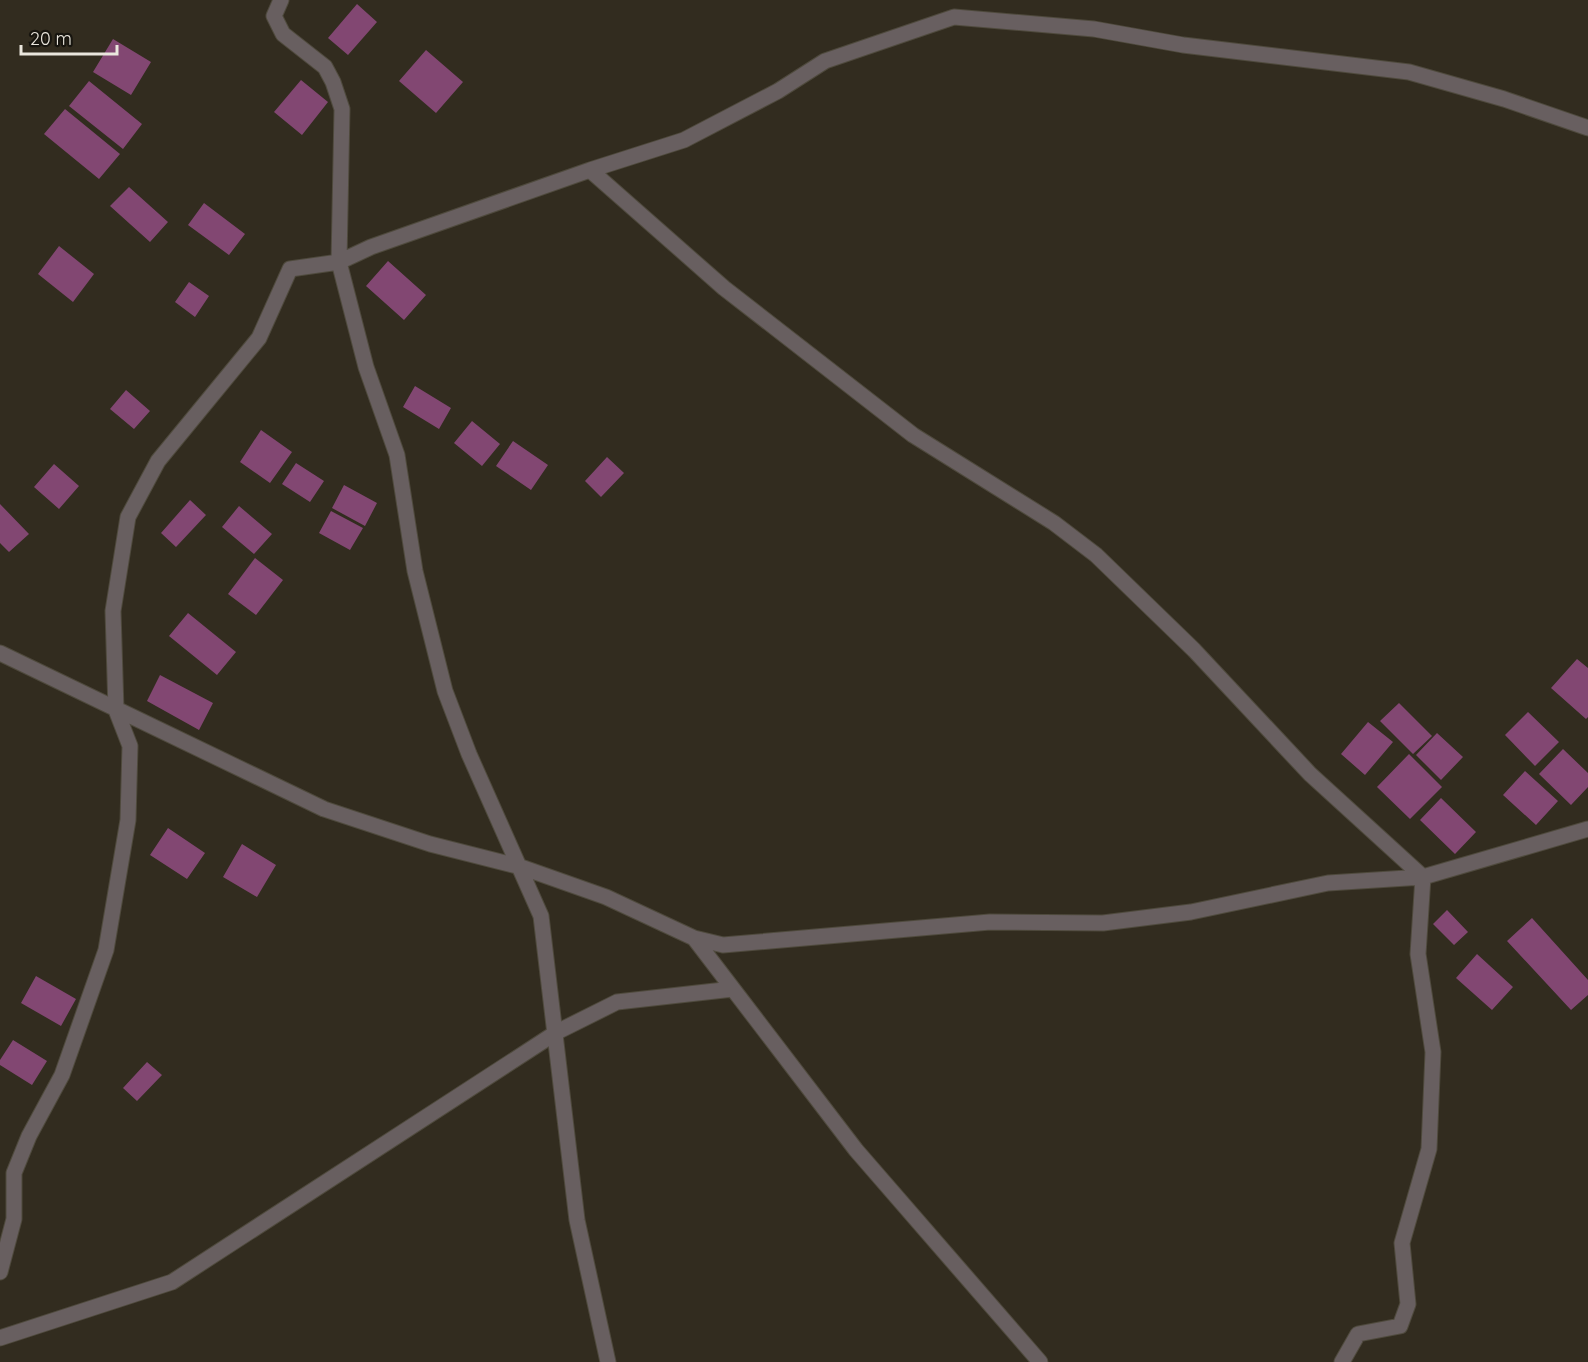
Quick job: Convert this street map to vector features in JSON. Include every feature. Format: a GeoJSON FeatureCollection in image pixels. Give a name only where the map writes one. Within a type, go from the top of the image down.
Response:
{"type":"FeatureCollection","features":[{"type":"Feature","properties":{"kind":"street"},"geometry":{"type":"LineString","coordinates":[[281,0],[274,16],[283,34],[325,67],[342,109],[339,262],[366,367],[397,455],[415,571],[445,691],[469,754],[542,916],[577,1220],[608,1362]]}},
{"type":"Feature","properties":{"kind":"street"},"geometry":{"type":"LineString","coordinates":[[0,1272],[14,1219],[14,1173],[29,1137],[62,1075],[106,950],[128,820],[130,746],[116,710],[112,611],[128,518],[158,460],[259,338],[290,269],[339,262],[371,247],[590,170],[684,140],[778,91],[825,61],[954,17],[1094,29],[1183,45],[1409,72],[1504,99],[1588,128]]}},
{"type":"Feature","properties":{"kind":"street"},"geometry":{"type":"LineString","coordinates":[[590,170],[724,288],[913,435],[1054,523],[1096,555],[1194,650],[1310,774],[1423,877]]}},
{"type":"Feature","properties":{"kind":"street"},"geometry":{"type":"LineString","coordinates":[[0,652],[324,810],[430,844],[521,867],[606,897],[694,938],[723,945],[990,922],[1103,923],[1191,912],[1328,884],[1423,877],[1588,829]]}},
{"type":"Feature","properties":{"kind":"street"},"geometry":{"type":"LineString","coordinates":[[1342,1362],[1358,1334],[1400,1326],[1408,1304],[1402,1243],[1429,1149],[1433,1052],[1418,954],[1423,877]]}},
{"type":"Feature","properties":{"kind":"street"},"geometry":{"type":"LineString","coordinates":[[694,938],[856,1150],[1040,1362]]}},
{"type":"Feature","properties":{"kind":"street"},"geometry":{"type":"LineString","coordinates":[[0,1338],[172,1282],[557,1032],[616,1002],[733,989]]}},
{"type":"Feature","properties":{"kind":"building"},"geometry":{"type":"Polygon","coordinates":[[[357,4],[377,22],[348,55],[328,38],[357,4]]]}},
{"type":"Feature","properties":{"kind":"building"},"geometry":{"type":"Polygon","coordinates":[[[113,39],[151,62],[131,95],[93,72],[113,39]]]}},
{"type":"Feature","properties":{"kind":"building"},"geometry":{"type":"Polygon","coordinates":[[[426,50],[463,82],[436,113],[399,81],[426,50]]]}},
{"type":"Feature","properties":{"kind":"building"},"geometry":{"type":"Polygon","coordinates":[[[301,80],[328,102],[302,135],[274,112],[301,80]]]}},
{"type":"Feature","properties":{"kind":"building"},"geometry":{"type":"Polygon","coordinates":[[[89,81],[142,124],[123,149],[69,106],[89,81]]]}},
{"type":"Feature","properties":{"kind":"building"},"geometry":{"type":"Polygon","coordinates":[[[65,109],[120,154],[99,179],[44,134],[65,109]]]}},
{"type":"Feature","properties":{"kind":"building"},"geometry":{"type":"Polygon","coordinates":[[[129,187],[168,222],[150,242],[110,206],[129,187]]]}},
{"type":"Feature","properties":{"kind":"building"},"geometry":{"type":"Polygon","coordinates":[[[204,203],[245,234],[229,255],[188,225],[204,203]]]}},
{"type":"Feature","properties":{"kind":"building"},"geometry":{"type":"Polygon","coordinates":[[[59,246],[94,274],[73,302],[38,274],[59,246]]]}},
{"type":"Feature","properties":{"kind":"building"},"geometry":{"type":"Polygon","coordinates":[[[388,261],[426,295],[404,320],[366,286],[388,261]]]}},
{"type":"Feature","properties":{"kind":"building"},"geometry":{"type":"Polygon","coordinates":[[[189,282],[209,296],[195,317],[175,302],[189,282]]]}},
{"type":"Feature","properties":{"kind":"building"},"geometry":{"type":"Polygon","coordinates":[[[415,386],[451,408],[439,429],[403,407],[415,386]]]}},
{"type":"Feature","properties":{"kind":"building"},"geometry":{"type":"Polygon","coordinates":[[[126,390],[150,411],[134,429],[110,409],[126,390]]]}},
{"type":"Feature","properties":{"kind":"building"},"geometry":{"type":"Polygon","coordinates":[[[472,421],[500,444],[482,466],[454,443],[472,421]]]}},
{"type":"Feature","properties":{"kind":"building"},"geometry":{"type":"Polygon","coordinates":[[[261,430],[292,452],[270,483],[240,462],[261,430]]]}},
{"type":"Feature","properties":{"kind":"building"},"geometry":{"type":"Polygon","coordinates":[[[513,441],[548,465],[531,490],[496,466],[513,441]]]}},
{"type":"Feature","properties":{"kind":"building"},"geometry":{"type":"Polygon","coordinates":[[[607,457],[624,473],[601,497],[585,481],[607,457]]]}},
{"type":"Feature","properties":{"kind":"building"},"geometry":{"type":"Polygon","coordinates":[[[296,463],[324,481],[310,502],[282,484],[296,463]]]}},
{"type":"Feature","properties":{"kind":"building"},"geometry":{"type":"Polygon","coordinates":[[[54,464],[79,486],[59,509],[34,487],[54,464]]]}},
{"type":"Feature","properties":{"kind":"building"},"geometry":{"type":"Polygon","coordinates":[[[344,485],[377,503],[365,526],[332,508],[344,485]]]}},
{"type":"Feature","properties":{"kind":"building"},"geometry":{"type":"Polygon","coordinates":[[[190,500],[206,515],[176,547],[161,533],[190,500]]]}},
{"type":"Feature","properties":{"kind":"building"},"geometry":{"type":"Polygon","coordinates":[[[0,504],[29,534],[9,552],[0,543],[0,504]]]}},
{"type":"Feature","properties":{"kind":"building"},"geometry":{"type":"Polygon","coordinates":[[[239,506],[272,534],[254,554],[222,527],[239,506]]]}},
{"type":"Feature","properties":{"kind":"building"},"geometry":{"type":"Polygon","coordinates":[[[331,511],[363,528],[350,550],[319,533],[331,511]]]}},
{"type":"Feature","properties":{"kind":"building"},"geometry":{"type":"Polygon","coordinates":[[[255,558],[283,580],[256,615],[228,594],[255,558]]]}},
{"type":"Feature","properties":{"kind":"building"},"geometry":{"type":"Polygon","coordinates":[[[188,613],[236,652],[217,675],[169,636],[188,613]]]}},
{"type":"Feature","properties":{"kind":"building"},"geometry":{"type":"Polygon","coordinates":[[[1577,659],[1588,668],[1588,717],[1586,719],[1551,688],[1577,659]]]}},
{"type":"Feature","properties":{"kind":"building"},"geometry":{"type":"Polygon","coordinates":[[[160,675],[213,703],[199,730],[147,701],[160,675]]]}},
{"type":"Feature","properties":{"kind":"building"},"geometry":{"type":"Polygon","coordinates":[[[1399,703],[1432,736],[1413,754],[1380,721],[1399,703]]]}},
{"type":"Feature","properties":{"kind":"building"},"geometry":{"type":"Polygon","coordinates":[[[1528,712],[1559,742],[1535,766],[1505,735],[1528,712]]]}},
{"type":"Feature","properties":{"kind":"building"},"geometry":{"type":"Polygon","coordinates":[[[1368,722],[1393,742],[1365,775],[1341,754],[1368,722]]]}},
{"type":"Feature","properties":{"kind":"building"},"geometry":{"type":"Polygon","coordinates":[[[1437,733],[1463,757],[1441,780],[1416,755],[1437,733]]]}},
{"type":"Feature","properties":{"kind":"building"},"geometry":{"type":"Polygon","coordinates":[[[1563,749],[1588,773],[1588,787],[1571,805],[1539,774],[1563,749]]]}},
{"type":"Feature","properties":{"kind":"building"},"geometry":{"type":"Polygon","coordinates":[[[1409,754],[1442,787],[1410,819],[1377,787],[1409,754]]]}},
{"type":"Feature","properties":{"kind":"building"},"geometry":{"type":"Polygon","coordinates":[[[1525,771],[1558,801],[1536,825],[1503,795],[1525,771]]]}},
{"type":"Feature","properties":{"kind":"building"},"geometry":{"type":"Polygon","coordinates":[[[1441,798],[1476,832],[1455,854],[1420,820],[1441,798]]]}},
{"type":"Feature","properties":{"kind":"building"},"geometry":{"type":"Polygon","coordinates":[[[168,828],[205,853],[187,879],[150,855],[168,828]]]}},
{"type":"Feature","properties":{"kind":"building"},"geometry":{"type":"Polygon","coordinates":[[[242,844],[276,865],[257,897],[223,877],[242,844]]]}},
{"type":"Feature","properties":{"kind":"building"},"geometry":{"type":"Polygon","coordinates":[[[1447,910],[1468,932],[1454,945],[1433,924],[1447,910]]]}},
{"type":"Feature","properties":{"kind":"building"},"geometry":{"type":"Polygon","coordinates":[[[1532,918],[1588,980],[1588,995],[1571,1010],[1507,941],[1532,918]]]}},
{"type":"Feature","properties":{"kind":"building"},"geometry":{"type":"Polygon","coordinates":[[[1477,954],[1513,987],[1492,1010],[1456,978],[1477,954]]]}},
{"type":"Feature","properties":{"kind":"building"},"geometry":{"type":"Polygon","coordinates":[[[36,976],[76,999],[61,1026],[21,1003],[36,976]]]}},
{"type":"Feature","properties":{"kind":"building"},"geometry":{"type":"Polygon","coordinates":[[[13,1040],[47,1061],[32,1085],[0,1065],[0,1060],[13,1040]]]}},
{"type":"Feature","properties":{"kind":"building"},"geometry":{"type":"Polygon","coordinates":[[[147,1062],[162,1075],[137,1101],[123,1088],[147,1062]]]}}]}
